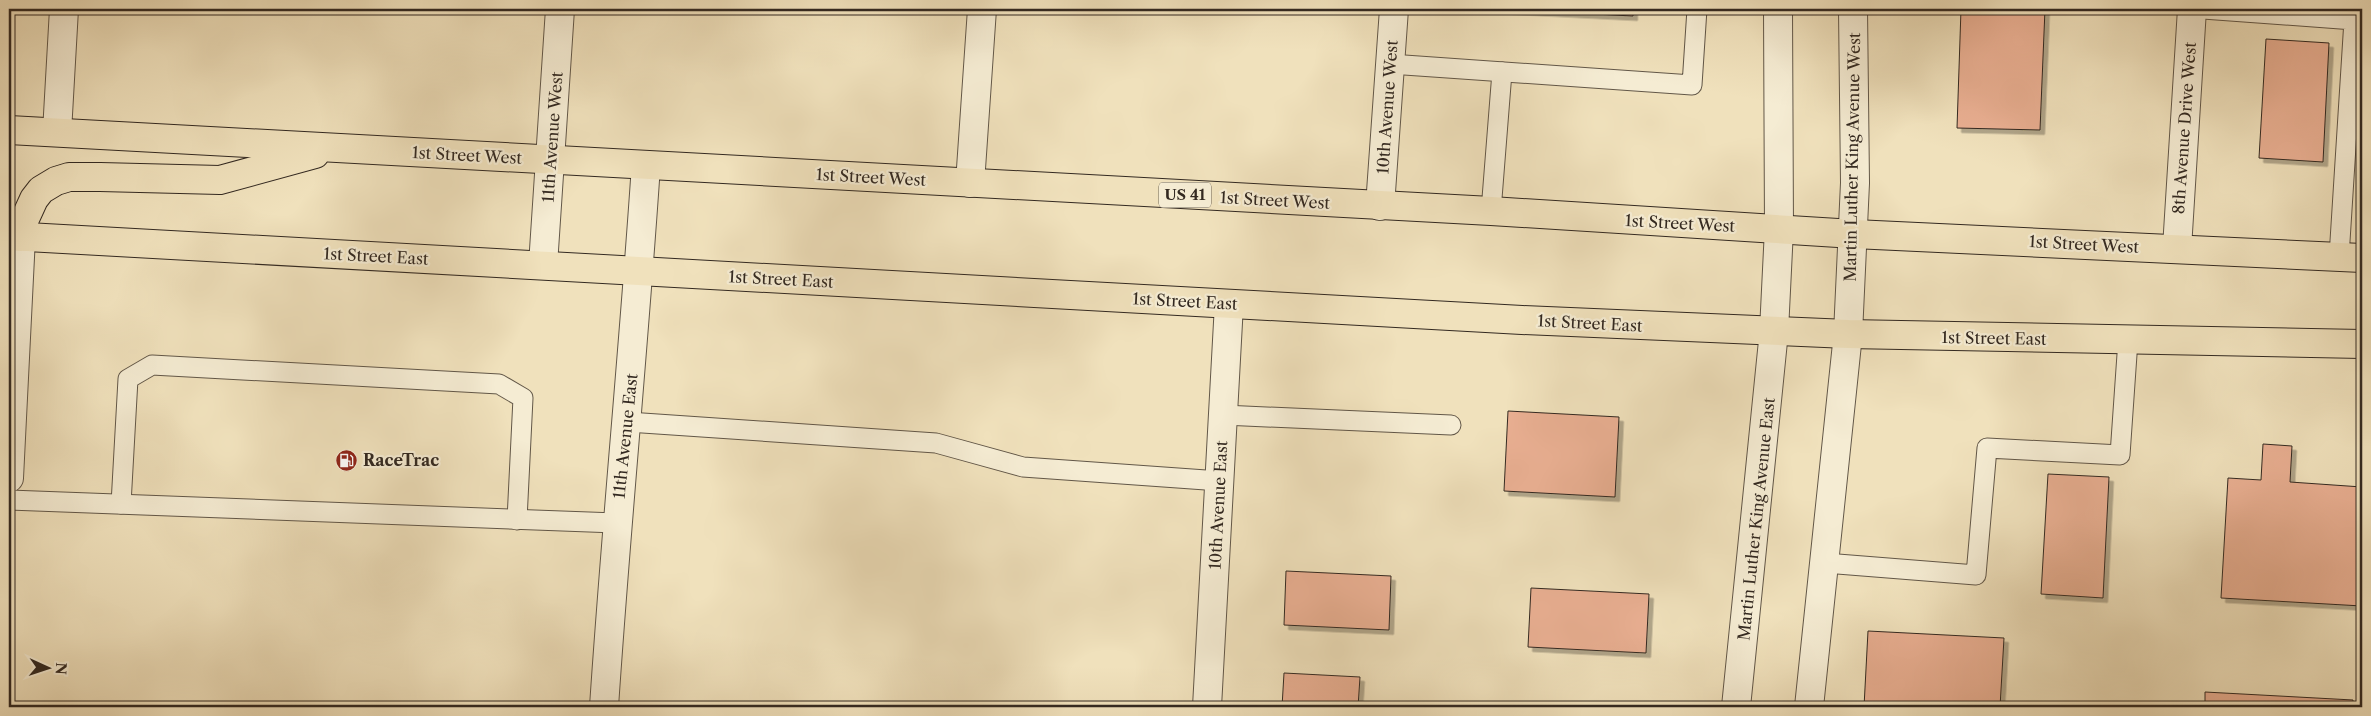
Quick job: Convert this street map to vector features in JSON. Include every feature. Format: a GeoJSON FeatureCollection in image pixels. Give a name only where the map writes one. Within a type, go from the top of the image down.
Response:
{"type":"FeatureCollection","features":[{"type":"Feature","properties":{"kind":"main road","name":"1st Street West"},"geometry":{"type":"LineString","coordinates":[[9,130],[1491,211],[1854,234],[2351,257]]}},
{"type":"Feature","properties":{"kind":"main road"},"geometry":{"type":"LineString","coordinates":[[15,236],[34,199],[41,190],[56,181],[69,177],[220,180],[338,148]]}},
{"type":"Feature","properties":{"kind":"main road","name":"1st Street East"},"geometry":{"type":"LineString","coordinates":[[15,236],[1229,304],[1774,331],[2362,344]]}},
{"type":"Feature","properties":{"kind":"street"},"geometry":{"type":"LineString","coordinates":[[57,132],[64,9]]}},
{"type":"Feature","properties":{"kind":"street","name":"11th Avenue West"},"geometry":{"type":"LineString","coordinates":[[543,265],[560,9]]}},
{"type":"Feature","properties":{"kind":"street"},"geometry":{"type":"LineString","coordinates":[[970,183],[982,9]]}},
{"type":"Feature","properties":{"kind":"street","name":"10th Avenue West"},"geometry":{"type":"LineString","coordinates":[[1380,206],[1394,9]]}},
{"type":"Feature","properties":{"kind":"street"},"geometry":{"type":"LineString","coordinates":[[1774,331],[1779,229],[1778,9]]}},
{"type":"Feature","properties":{"kind":"street","name":"Martin Luther King Avenue West"},"geometry":{"type":"LineString","coordinates":[[1848,334],[1854,234],[1853,9]]}},
{"type":"Feature","properties":{"kind":"street","name":"8th Avenue Drive West"},"geometry":{"type":"LineString","coordinates":[[2177,248],[2192,9]]}},
{"type":"Feature","properties":{"kind":"street","name":"11th Avenue East"},"geometry":{"type":"LineString","coordinates":[[604,707],[616,523],[628,422],[646,165]]}},
{"type":"Feature","properties":{"kind":"street"},"geometry":{"type":"LineString","coordinates":[[9,478],[15,236]]}},
{"type":"Feature","properties":{"kind":"street","name":"10th Avenue East"},"geometry":{"type":"LineString","coordinates":[[1207,707],[1229,304]]}},
{"type":"Feature","properties":{"kind":"street","name":"Martin Luther King Avenue East"},"geometry":{"type":"LineString","coordinates":[[1736,707],[1774,331]]}},
{"type":"Feature","properties":{"kind":"street"},"geometry":{"type":"LineString","coordinates":[[1809,707],[1848,334]]}},
{"type":"Feature","properties":{"kind":"lane"},"geometry":{"type":"LineString","coordinates":[[1390,64],[1692,85],[1697,9]]}},
{"type":"Feature","properties":{"kind":"lane"},"geometry":{"type":"LineString","coordinates":[[2203,9],[2354,20],[2351,257]]}},
{"type":"Feature","properties":{"kind":"lane"},"geometry":{"type":"LineString","coordinates":[[1491,211],[1502,72]]}},
{"type":"Feature","properties":{"kind":"lane"},"geometry":{"type":"LineString","coordinates":[[1825,563],[1976,575],[1987,448],[2120,455],[2128,340]]}},
{"type":"Feature","properties":{"kind":"lane"},"geometry":{"type":"LineString","coordinates":[[121,504],[128,379],[152,365],[500,384],[523,398],[517,520]]}},
{"type":"Feature","properties":{"kind":"lane"},"geometry":{"type":"LineString","coordinates":[[1223,415],[1451,426]]}},
{"type":"Feature","properties":{"kind":"lane"},"geometry":{"type":"LineString","coordinates":[[628,422],[936,443],[1022,467],[1220,481]]}},
{"type":"Feature","properties":{"kind":"lane"},"geometry":{"type":"LineString","coordinates":[[9,500],[616,523]]}},
{"type":"Feature","properties":{"kind":"building"},"geometry":{"type":"Polygon","coordinates":[[[1495,9],[1633,9],[1633,16],[1495,9]]]}},
{"type":"Feature","properties":{"kind":"building"},"geometry":{"type":"Polygon","coordinates":[[[1961,9],[2045,9],[2040,130],[1957,128],[1961,9]]]}},
{"type":"Feature","properties":{"kind":"building"},"geometry":{"type":"Polygon","coordinates":[[[2266,39],[2329,43],[2323,162],[2259,158],[2266,39]]]}},
{"type":"Feature","properties":{"kind":"building"},"geometry":{"type":"Polygon","coordinates":[[[1508,411],[1619,417],[1615,497],[1504,491],[1508,411]]]}},
{"type":"Feature","properties":{"kind":"building"},"geometry":{"type":"Polygon","coordinates":[[[2263,444],[2292,446],[2290,482],[2362,487],[2362,606],[2221,598],[2228,478],[2261,480],[2263,444]]]}},
{"type":"Feature","properties":{"kind":"building"},"geometry":{"type":"Polygon","coordinates":[[[2048,474],[2109,477],[2103,598],[2041,594],[2048,474]]]}},
{"type":"Feature","properties":{"kind":"building"},"geometry":{"type":"Polygon","coordinates":[[[1286,571],[1391,576],[1389,630],[1284,625],[1286,571]]]}},
{"type":"Feature","properties":{"kind":"building"},"geometry":{"type":"Polygon","coordinates":[[[1531,588],[1649,594],[1646,653],[1528,647],[1531,588]]]}},
{"type":"Feature","properties":{"kind":"building"},"geometry":{"type":"Polygon","coordinates":[[[1868,631],[2004,638],[2000,707],[1864,707],[1868,631]]]}},
{"type":"Feature","properties":{"kind":"building"},"geometry":{"type":"Polygon","coordinates":[[[1284,673],[1360,677],[1358,707],[1282,707],[1284,673]]]}},
{"type":"Feature","properties":{"kind":"building"},"geometry":{"type":"Polygon","coordinates":[[[2205,692],[2353,700],[2353,707],[2205,707],[2205,692]]]}},
{"type":"Feature","properties":{"kind":"place","name":"RaceTrac"},"geometry":{"type":"Point","coordinates":[347,460]}}]}
